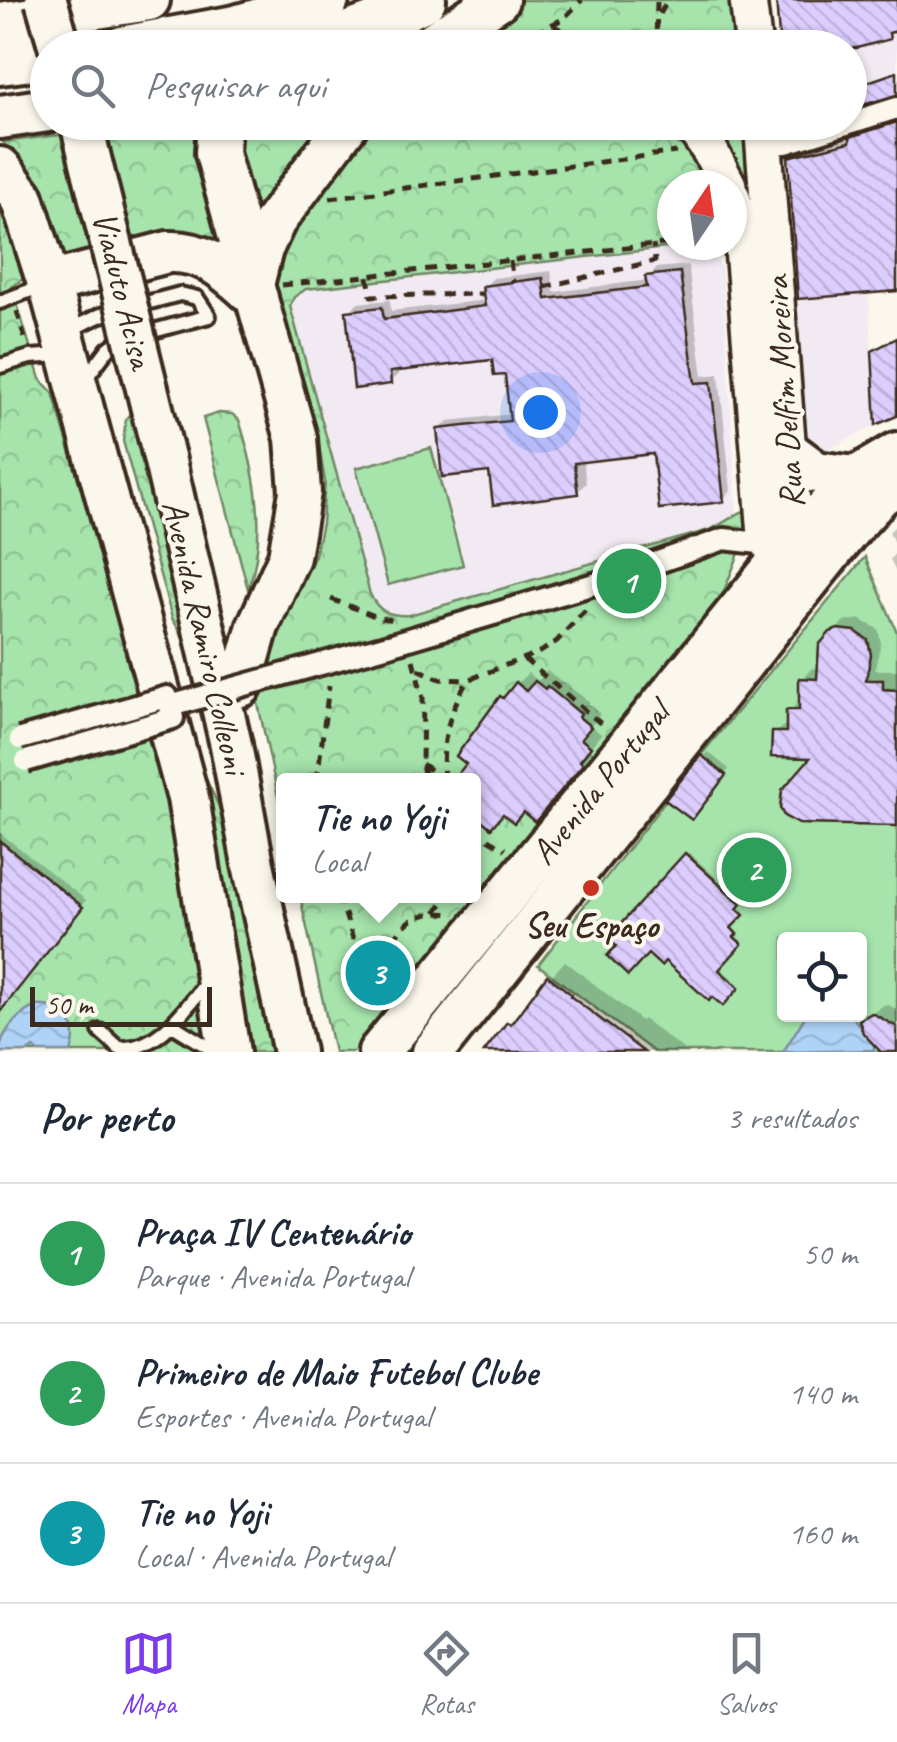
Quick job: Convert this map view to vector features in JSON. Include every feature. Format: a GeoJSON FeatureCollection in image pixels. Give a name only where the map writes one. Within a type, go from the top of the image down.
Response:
{"type":"FeatureCollection","features":[{"type":"Feature","properties":{"kind":"highway"},"geometry":{"type":"LineString","coordinates":[[220,30],[327,0]]}},
{"type":"Feature","properties":{"kind":"highway"},"geometry":{"type":"LineString","coordinates":[[358,30],[424,0]]}},
{"type":"Feature","properties":{"kind":"highway"},"geometry":{"type":"LineString","coordinates":[[0,63],[30,20]]}},
{"type":"Feature","properties":{"kind":"highway"},"geometry":{"type":"LineString","coordinates":[[0,117],[30,113]]}},
{"type":"Feature","properties":{"kind":"highway"},"geometry":{"type":"LineString","coordinates":[[217,140],[216,152],[263,290]]}},
{"type":"Feature","properties":{"kind":"highway"},"geometry":{"type":"LineString","coordinates":[[0,169],[22,198],[33,296]]}},
{"type":"Feature","properties":{"kind":"main road"},"geometry":{"type":"LineString","coordinates":[[30,20],[97,2],[149,0]]}},
{"type":"Feature","properties":{"kind":"main road"},"geometry":{"type":"LineString","coordinates":[[452,30],[498,0]]}},
{"type":"Feature","properties":{"kind":"main road"},"geometry":{"type":"LineString","coordinates":[[748,0],[752,30]]}},
{"type":"Feature","properties":{"kind":"main road"},"geometry":{"type":"LineString","coordinates":[[90,30],[97,2]]}},
{"type":"Feature","properties":{"kind":"main road","name":"Viaduto Acisa"},"geometry":{"type":"LineString","coordinates":[[85,140],[177,454]]}},
{"type":"Feature","properties":{"kind":"main road","name":"Viaduto Acisa"},"geometry":{"type":"LineString","coordinates":[[110,140],[177,454]]}},
{"type":"Feature","properties":{"kind":"main road"},"geometry":{"type":"LineString","coordinates":[[241,686],[258,626],[290,557],[300,492],[296,438],[263,290],[262,248],[274,220],[335,140]]}},
{"type":"Feature","properties":{"kind":"main road"},"geometry":{"type":"LineString","coordinates":[[691,140],[710,151],[720,170]]}},
{"type":"Feature","properties":{"kind":"main road","name":"Rua Delfim Moreira"},"geometry":{"type":"LineString","coordinates":[[763,140],[788,451],[789,555]]}},
{"type":"Feature","properties":{"kind":"main road"},"geometry":{"type":"LineString","coordinates":[[229,1052],[191,813],[135,599],[58,354],[33,296],[168,252],[204,256],[263,290]]}},
{"type":"Feature","properties":{"kind":"main road","name":"Rua Delfim Moreira"},"geometry":{"type":"LineString","coordinates":[[744,260],[763,508],[789,555]]}},
{"type":"Feature","properties":{"kind":"main road"},"geometry":{"type":"LineString","coordinates":[[788,451],[816,472],[856,477]]}},
{"type":"Feature","properties":{"kind":"main road"},"geometry":{"type":"LineString","coordinates":[[789,555],[856,477],[897,452]]}},
{"type":"Feature","properties":{"kind":"main road","name":"Avenida Ramiro Colleoni"},"geometry":{"type":"LineString","coordinates":[[177,454],[241,686],[294,1052]]}},
{"type":"Feature","properties":{"kind":"main road","name":"Avenida Ramiro Colleoni"},"geometry":{"type":"LineString","coordinates":[[177,454],[232,745],[268,869]]}},
{"type":"Feature","properties":{"kind":"main road"},"geometry":{"type":"LineString","coordinates":[[789,555],[860,518],[897,485]]}},
{"type":"Feature","properties":{"kind":"main road","name":"Avenida Portugal"},"geometry":{"type":"LineString","coordinates":[[373,1038],[789,555]]}},
{"type":"Feature","properties":{"kind":"main road","name":"Avenida Portugal"},"geometry":{"type":"LineString","coordinates":[[433,1052],[789,555]]}},
{"type":"Feature","properties":{"kind":"main road"},"geometry":{"type":"LineString","coordinates":[[135,599],[268,869]]}},
{"type":"Feature","properties":{"kind":"main road"},"geometry":{"type":"LineString","coordinates":[[289,903],[320,1052]]}},
{"type":"Feature","properties":{"kind":"street"},"geometry":{"type":"LineString","coordinates":[[867,117],[897,108]]}},
{"type":"Feature","properties":{"kind":"street"},"geometry":{"type":"LineString","coordinates":[[170,706],[601,582],[724,538],[789,555]]}},
{"type":"Feature","properties":{"kind":"street"},"geometry":{"type":"LineString","coordinates":[[20,739],[167,697],[174,718],[26,761]]}},
{"type":"Feature","properties":{"kind":"lane"},"geometry":{"type":"LineString","coordinates":[[0,366],[30,357],[58,354],[112,344],[208,316],[197,298],[180,294],[101,316],[58,354]]}},
{"type":"Feature","properties":{"kind":"lane"},"geometry":{"type":"LineString","coordinates":[[0,302],[33,296]]}},
{"type":"Feature","properties":{"kind":"lane"},"geometry":{"type":"LineString","coordinates":[[100,1031],[114,1046],[132,1049],[174,1026],[178,1015],[216,972]]}},
{"type":"Feature","properties":{"kind":"lane"},"geometry":{"type":"LineString","coordinates":[[174,1026],[216,1052]]}},
{"type":"Feature","properties":{"kind":"path"},"geometry":{"type":"LineString","coordinates":[[542,30],[553,26],[582,0]]}},
{"type":"Feature","properties":{"kind":"path"},"geometry":{"type":"LineString","coordinates":[[657,0],[658,30]]}},
{"type":"Feature","properties":{"kind":"path"},"geometry":{"type":"LineString","coordinates":[[659,16],[668,0]]}},
{"type":"Feature","properties":{"kind":"path"},"geometry":{"type":"LineString","coordinates":[[553,26],[561,30]]}},
{"type":"Feature","properties":{"kind":"path"},"geometry":{"type":"LineString","coordinates":[[344,196],[676,152],[686,140]]}},
{"type":"Feature","properties":{"kind":"path"},"geometry":{"type":"LineString","coordinates":[[544,286],[655,261],[653,245]]}},
{"type":"Feature","properties":{"kind":"path"},"geometry":{"type":"LineString","coordinates":[[263,290],[657,245]]}},
{"type":"Feature","properties":{"kind":"path"},"geometry":{"type":"LineString","coordinates":[[510,261],[513,282]]}},
{"type":"Feature","properties":{"kind":"path"},"geometry":{"type":"LineString","coordinates":[[368,276],[371,296],[483,294]]}},
{"type":"Feature","properties":{"kind":"path"},"geometry":{"type":"LineString","coordinates":[[33,296],[58,354]]}},
{"type":"Feature","properties":{"kind":"path"},"geometry":{"type":"LineString","coordinates":[[415,668],[440,678],[468,680],[524,659],[557,640],[588,608],[601,582]]}},
{"type":"Feature","properties":{"kind":"path"},"geometry":{"type":"LineString","coordinates":[[331,599],[380,618],[408,620],[428,614],[434,632]]}},
{"type":"Feature","properties":{"kind":"path"},"geometry":{"type":"LineString","coordinates":[[398,642],[415,668],[423,698],[424,773]]}},
{"type":"Feature","properties":{"kind":"path"},"geometry":{"type":"LineString","coordinates":[[524,659],[612,733]]}},
{"type":"Feature","properties":{"kind":"path"},"geometry":{"type":"LineString","coordinates":[[443,773],[448,718],[468,680]]}},
{"type":"Feature","properties":{"kind":"path"},"geometry":{"type":"LineString","coordinates":[[318,773],[329,686]]}},
{"type":"Feature","properties":{"kind":"path"},"geometry":{"type":"LineString","coordinates":[[422,763],[434,773]]}},
{"type":"Feature","properties":{"kind":"path"},"geometry":{"type":"LineString","coordinates":[[481,834],[518,854]]}},
{"type":"Feature","properties":{"kind":"path"},"geometry":{"type":"LineString","coordinates":[[341,903],[359,953],[373,1038]]}},
{"type":"Feature","properties":{"kind":"path"},"geometry":{"type":"LineString","coordinates":[[436,912],[443,903]]}},
{"type":"Feature","properties":{"kind":"path"},"geometry":{"type":"LineString","coordinates":[[359,953],[388,947],[409,923],[436,912],[457,915]]}},
{"type":"Feature","properties":{"kind":"path"},"geometry":{"type":"LineString","coordinates":[[386,996],[388,947]]}},
{"type":"Feature","properties":{"kind":"shaded area"},"geometry":{"type":"Polygon","coordinates":[[[897,0],[897,91],[867,101],[867,31],[897,0]]]}},
{"type":"Feature","properties":{"kind":"shaded area"},"geometry":{"type":"Polygon","coordinates":[[[897,123],[869,294],[876,425],[827,450],[807,438],[788,156],[852,140],[867,140],[867,134],[897,123]]]}},
{"type":"Feature","properties":{"kind":"shaded area"},"geometry":{"type":"Polygon","coordinates":[[[657,249],[657,260],[717,260],[722,268],[737,512],[730,522],[409,615],[397,616],[381,610],[370,594],[290,306],[294,297],[306,289],[657,249]]]}},
{"type":"Feature","properties":{"kind":"green space"},"geometry":{"type":"Polygon","coordinates":[[[521,0],[735,0],[736,30],[482,30],[521,0]]]}},
{"type":"Feature","properties":{"kind":"green space"},"geometry":{"type":"Polygon","coordinates":[[[30,139],[198,140],[197,151],[219,241],[63,265],[21,165],[3,142],[30,139]]]}},
{"type":"Feature","properties":{"kind":"green space"},"geometry":{"type":"Polygon","coordinates":[[[239,140],[323,140],[257,226],[237,152],[239,140]]]}},
{"type":"Feature","properties":{"kind":"green space"},"geometry":{"type":"Polygon","coordinates":[[[354,140],[674,140],[692,147],[705,170],[657,170],[657,249],[306,289],[294,297],[290,306],[370,594],[390,614],[409,615],[709,530],[749,509],[740,551],[716,611],[364,1052],[334,1052],[302,903],[481,903],[481,773],[276,773],[276,787],[256,694],[276,627],[295,599],[315,555],[325,482],[319,446],[275,292],[274,255],[354,140]]]}},
{"type":"Feature","properties":{"kind":"green space"},"geometry":{"type":"Polygon","coordinates":[[[714,140],[752,140],[760,223],[747,200],[747,170],[730,170],[714,140]]]}},
{"type":"Feature","properties":{"kind":"green space"},"geometry":{"type":"Polygon","coordinates":[[[0,196],[27,269],[24,278],[12,287],[40,379],[53,393],[174,807],[216,1052],[0,1052],[0,196]]]}},
{"type":"Feature","properties":{"kind":"green space"},"geometry":{"type":"Polygon","coordinates":[[[135,406],[185,640],[172,618],[123,441],[126,419],[135,406]]]}},
{"type":"Feature","properties":{"kind":"green space"},"geometry":{"type":"Polygon","coordinates":[[[232,414],[239,420],[255,483],[257,547],[248,589],[203,418],[232,414]]]}},
{"type":"Feature","properties":{"kind":"green space"},"geometry":{"type":"Polygon","coordinates":[[[431,448],[463,565],[388,585],[356,468],[431,448]]]}},
{"type":"Feature","properties":{"kind":"green space"},"geometry":{"type":"Polygon","coordinates":[[[865,557],[897,632],[897,1052],[654,1052],[538,965],[701,755],[865,557]]]}},
{"type":"Feature","properties":{"kind":"green space"},"geometry":{"type":"Polygon","coordinates":[[[195,761],[213,793],[240,864],[282,1052],[239,1052],[195,761]]]}},
{"type":"Feature","properties":{"kind":"water"},"geometry":{"type":"Polygon","coordinates":[[[36,1006],[55,1009],[68,1018],[74,1033],[71,1052],[39,1052],[34,1048],[27,1052],[0,1052],[11,1025],[36,1006]]]}},
{"type":"Feature","properties":{"kind":"water"},"geometry":{"type":"Polygon","coordinates":[[[802,1022],[856,1022],[874,1045],[874,1050],[783,1052],[802,1022]]]}},
{"type":"Feature","properties":{"kind":"building"},"geometry":{"type":"Polygon","coordinates":[[[776,0],[897,0],[897,31],[889,33],[890,39],[867,45],[867,30],[778,30],[776,0]]]}},
{"type":"Feature","properties":{"kind":"building"},"geometry":{"type":"Polygon","coordinates":[[[897,72],[897,95],[867,104],[867,82],[897,72]]]}},
{"type":"Feature","properties":{"kind":"building"},"geometry":{"type":"Polygon","coordinates":[[[897,122],[897,291],[798,299],[788,157],[850,140],[867,140],[867,132],[897,122]]]}},
{"type":"Feature","properties":{"kind":"building"},"geometry":{"type":"Polygon","coordinates":[[[680,272],[695,383],[711,382],[724,502],[659,509],[653,454],[574,463],[578,494],[493,505],[489,472],[442,477],[437,429],[510,421],[505,375],[494,376],[492,360],[390,372],[391,384],[354,389],[346,311],[382,307],[384,319],[485,306],[482,286],[543,278],[546,299],[647,287],[645,276],[680,272]]]}},
{"type":"Feature","properties":{"kind":"building"},"geometry":{"type":"Polygon","coordinates":[[[897,338],[897,416],[876,425],[872,351],[897,338]]]}},
{"type":"Feature","properties":{"kind":"building"},"geometry":{"type":"Polygon","coordinates":[[[838,629],[855,631],[868,640],[871,655],[866,680],[883,680],[883,689],[897,690],[897,826],[799,824],[784,816],[780,808],[782,790],[810,758],[771,757],[772,732],[786,732],[786,710],[799,710],[799,678],[817,679],[819,645],[838,629]]]}},
{"type":"Feature","properties":{"kind":"building"},"geometry":{"type":"Polygon","coordinates":[[[535,681],[545,689],[547,686],[581,714],[579,717],[591,727],[581,739],[591,747],[580,761],[583,764],[535,822],[523,812],[514,823],[503,814],[491,828],[481,820],[481,773],[459,773],[466,764],[456,756],[500,696],[503,698],[516,682],[526,691],[535,681]]]}},
{"type":"Feature","properties":{"kind":"building"},"geometry":{"type":"Polygon","coordinates":[[[701,755],[726,775],[692,820],[665,800],[701,755]]]}},
{"type":"Feature","properties":{"kind":"building"},"geometry":{"type":"Polygon","coordinates":[[[0,841],[83,907],[0,1012],[0,841]]]}},
{"type":"Feature","properties":{"kind":"building"},"geometry":{"type":"Polygon","coordinates":[[[685,853],[741,904],[737,909],[744,915],[731,928],[742,944],[719,970],[739,988],[723,1006],[712,997],[709,1001],[665,961],[661,966],[648,954],[628,976],[607,956],[616,946],[608,938],[685,853]]]}},
{"type":"Feature","properties":{"kind":"building"},"geometry":{"type":"Polygon","coordinates":[[[547,975],[644,1052],[484,1052],[507,1022],[511,1024],[547,975]]]}},
{"type":"Feature","properties":{"kind":"building"},"geometry":{"type":"Polygon","coordinates":[[[872,1013],[897,1027],[897,1052],[881,1052],[863,1033],[860,1022],[867,1022],[867,1016],[872,1013]]]}},
{"type":"Feature","properties":{"kind":"place","name":"Praça IV Centenário"},"geometry":{"type":"Point","coordinates":[629,581]}},
{"type":"Feature","properties":{"kind":"place","name":"Primeiro de Maio Futebol Clube"},"geometry":{"type":"Point","coordinates":[754,870]}},
{"type":"Feature","properties":{"kind":"place","name":"Seu Espaço"},"geometry":{"type":"Point","coordinates":[591,888]}},
{"type":"Feature","properties":{"kind":"place","name":"Tie no Yoji"},"geometry":{"type":"Point","coordinates":[378,973]}}]}
